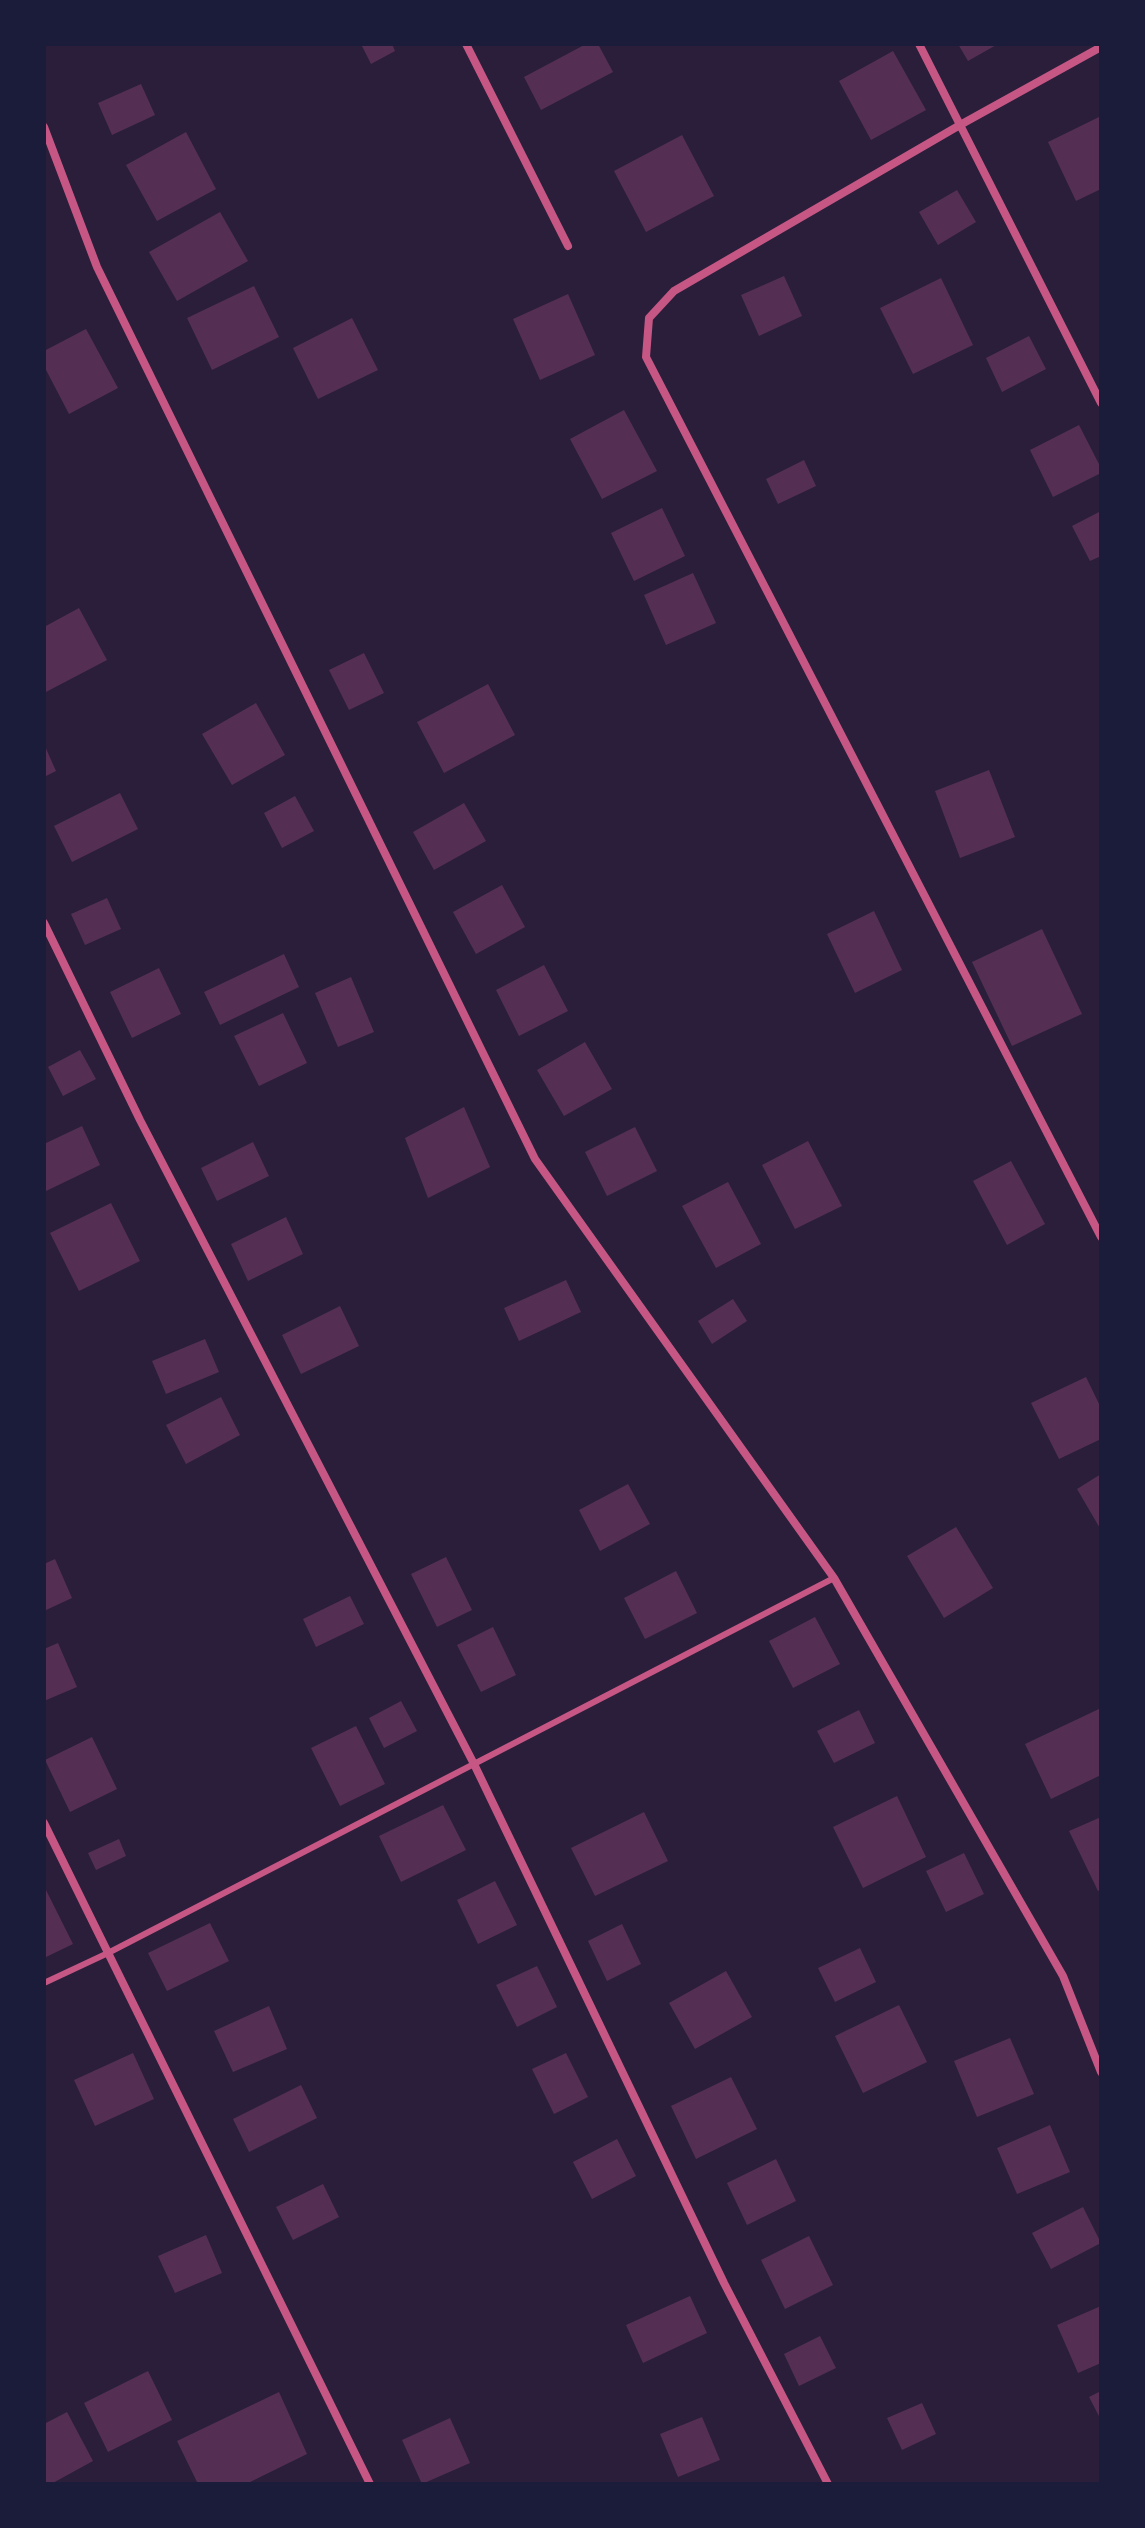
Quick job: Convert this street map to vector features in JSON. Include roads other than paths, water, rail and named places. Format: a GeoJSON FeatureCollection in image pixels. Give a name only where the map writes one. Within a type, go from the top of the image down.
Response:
{"type":"FeatureCollection","features":[{"type":"Feature","properties":{"kind":"street"},"geometry":{"type":"LineString","coordinates":[[466,44],[568,246]]}},
{"type":"Feature","properties":{"kind":"street"},"geometry":{"type":"LineString","coordinates":[[919,44],[1101,403]]}},
{"type":"Feature","properties":{"kind":"street"},"geometry":{"type":"LineString","coordinates":[[1101,47],[674,291],[649,318],[646,357],[1101,1237]]}},
{"type":"Feature","properties":{"kind":"street"},"geometry":{"type":"LineString","coordinates":[[44,127],[97,267],[535,1159],[834,1578],[1063,1976],[1101,2072]]}},
{"type":"Feature","properties":{"kind":"street"},"geometry":{"type":"LineString","coordinates":[[44,923],[140,1120],[474,1764],[724,2283],[828,2484]]}},
{"type":"Feature","properties":{"kind":"street"},"geometry":{"type":"LineString","coordinates":[[44,1823],[370,2484]]}},
{"type":"Feature","properties":{"kind":"lane"},"geometry":{"type":"LineString","coordinates":[[44,1983],[108,1953],[834,1578]]}}]}
